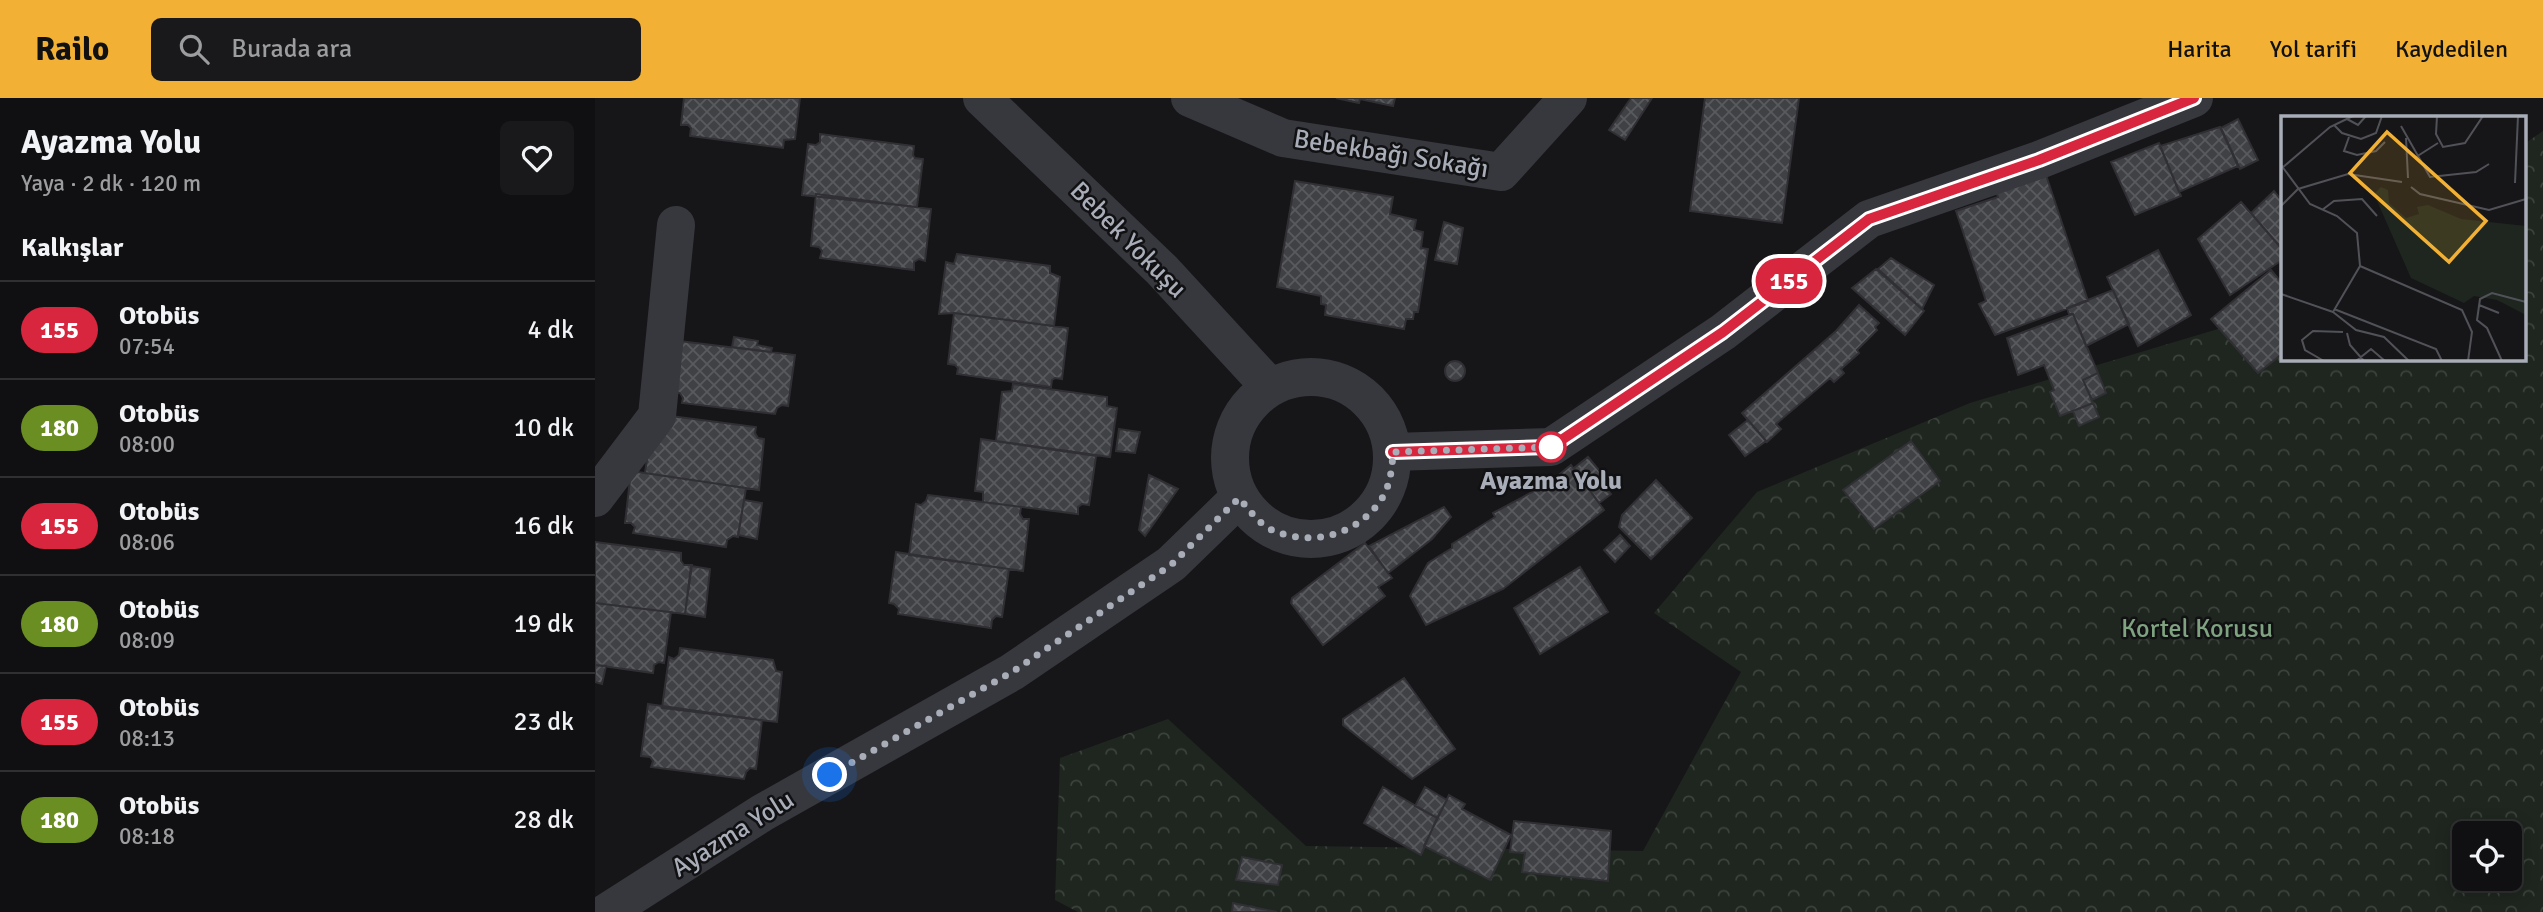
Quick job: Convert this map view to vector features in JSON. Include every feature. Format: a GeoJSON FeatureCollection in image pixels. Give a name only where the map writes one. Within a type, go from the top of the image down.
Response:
{"type":"FeatureCollection","features":[{"type":"Feature","properties":{"kind":"street","name":"Bebek Yokuşu"},"geometry":{"type":"LineString","coordinates":[[982,98],[1162,270],[1270,387]]}},
{"type":"Feature","properties":{"kind":"street","name":"Bebekbağı Sokağı"},"geometry":{"type":"LineString","coordinates":[[1190,98],[1283,138],[1501,172],[1568,98]]}},
{"type":"Feature","properties":{"kind":"street"},"geometry":{"type":"LineString","coordinates":[[1393,452],[1551,447],[1723,332],[1869,219],[2039,160],[2194,98]]}},
{"type":"Feature","properties":{"kind":"street"},"geometry":{"type":"LineString","coordinates":[[595,498],[657,416],[675,225]]}},
{"type":"Feature","properties":{"kind":"street"},"geometry":{"type":"LineString","coordinates":[[1315,376],[1343,382],[1370,399],[1386,424],[1393,452],[1391,477],[1379,503],[1359,524],[1324,538],[1296,539],[1270,529],[1258,520],[1239,498],[1230,468],[1231,440],[1248,405],[1270,387],[1287,380],[1315,376]]}},
{"type":"Feature","properties":{"kind":"street","name":"Ayazma Yolu"},"geometry":{"type":"LineString","coordinates":[[607,912],[762,813],[1012,672],[1171,565],[1239,498]]}},
{"type":"Feature","properties":{"kind":"green space","name":"Kortel Korusu"},"geometry":{"type":"Polygon","coordinates":[[[2543,131],[2543,912],[1078,912],[1055,900],[1060,758],[1168,719],[1306,846],[1643,851],[1741,672],[1654,613],[1757,492],[1970,403],[2255,318],[2281,301],[2281,360],[2525,360],[2525,143],[2543,131]]]}},
{"type":"Feature","properties":{"kind":"building"},"geometry":{"type":"Polygon","coordinates":[[[684,98],[800,98],[795,139],[784,140],[783,148],[690,136],[691,128],[681,125],[684,98]]]}},
{"type":"Feature","properties":{"kind":"building"},"geometry":{"type":"Polygon","coordinates":[[[1336,98],[1395,98],[1393,106],[1360,99],[1359,103],[1336,98]]]}},
{"type":"Feature","properties":{"kind":"building"},"geometry":{"type":"Polygon","coordinates":[[[1631,98],[1652,98],[1625,140],[1609,130],[1631,98]]]}},
{"type":"Feature","properties":{"kind":"building"},"geometry":{"type":"Polygon","coordinates":[[[1705,98],[1799,98],[1782,223],[1690,211],[1705,98]]]}},
{"type":"Feature","properties":{"kind":"building"},"geometry":{"type":"Polygon","coordinates":[[[2238,119],[2258,160],[2240,169],[2221,128],[2238,119]]]}},
{"type":"Feature","properties":{"kind":"building"},"geometry":{"type":"Polygon","coordinates":[[[2220,127],[2238,166],[2179,192],[2160,146],[2220,127]]]}},
{"type":"Feature","properties":{"kind":"building"},"geometry":{"type":"Polygon","coordinates":[[[820,134],[914,146],[915,158],[923,159],[917,207],[802,195],[808,144],[816,145],[820,142],[820,134]]]}},
{"type":"Feature","properties":{"kind":"building"},"geometry":{"type":"Polygon","coordinates":[[[2159,143],[2181,196],[2135,215],[2111,162],[2159,143]]]}},
{"type":"Feature","properties":{"kind":"building"},"geometry":{"type":"Polygon","coordinates":[[[2046,175],[2088,301],[1995,335],[1979,304],[1986,301],[1956,211],[1998,197],[1996,191],[2046,175]]]}},
{"type":"Feature","properties":{"kind":"building"},"geometry":{"type":"Polygon","coordinates":[[[1295,181],[1393,197],[1390,214],[1416,220],[1414,230],[1423,232],[1421,248],[1428,249],[1418,312],[1414,312],[1413,319],[1406,319],[1404,329],[1325,315],[1326,305],[1321,304],[1321,296],[1277,287],[1295,181]]]}},
{"type":"Feature","properties":{"kind":"building"},"geometry":{"type":"Polygon","coordinates":[[[2274,191],[2281,200],[2281,248],[2251,213],[2274,191]]]}},
{"type":"Feature","properties":{"kind":"building"},"geometry":{"type":"Polygon","coordinates":[[[816,194],[931,209],[925,261],[919,259],[914,262],[914,270],[820,258],[822,251],[819,247],[811,246],[816,194]]]}},
{"type":"Feature","properties":{"kind":"building"},"geometry":{"type":"Polygon","coordinates":[[[2241,202],[2281,248],[2281,261],[2230,295],[2198,239],[2241,202]]]}},
{"type":"Feature","properties":{"kind":"building"},"geometry":{"type":"Polygon","coordinates":[[[1444,222],[1463,228],[1457,264],[1435,260],[1444,222]]]}},
{"type":"Feature","properties":{"kind":"building"},"geometry":{"type":"Polygon","coordinates":[[[2158,250],[2191,315],[2138,346],[2107,277],[2158,250]]]}},
{"type":"Feature","properties":{"kind":"building"},"geometry":{"type":"Polygon","coordinates":[[[957,254],[1050,266],[1050,273],[1060,277],[1054,326],[954,313],[939,314],[946,262],[954,264],[957,254]]]}},
{"type":"Feature","properties":{"kind":"building"},"geometry":{"type":"Polygon","coordinates":[[[1891,258],[1934,285],[1922,309],[1878,269],[1891,258]]]}},
{"type":"Feature","properties":{"kind":"building"},"geometry":{"type":"Polygon","coordinates":[[[1876,269],[1924,311],[1905,335],[1852,288],[1876,269]]]}},
{"type":"Feature","properties":{"kind":"building"},"geometry":{"type":"Polygon","coordinates":[[[2271,270],[2281,282],[2281,355],[2258,373],[2211,319],[2271,270]]]}},
{"type":"Feature","properties":{"kind":"building"},"geometry":{"type":"Polygon","coordinates":[[[2113,290],[2129,324],[2086,346],[2073,314],[2069,314],[2067,308],[2113,290]]]}},
{"type":"Feature","properties":{"kind":"building"},"geometry":{"type":"Polygon","coordinates":[[[1859,305],[1879,323],[1875,327],[1877,330],[1857,350],[1859,353],[1841,369],[1844,373],[1834,382],[1830,378],[1776,424],[1781,429],[1767,442],[1742,413],[1836,331],[1859,305]]]}},
{"type":"Feature","properties":{"kind":"building"},"geometry":{"type":"Polygon","coordinates":[[[954,313],[1068,328],[1062,379],[1052,380],[1051,387],[957,374],[958,368],[948,364],[954,313]]]}},
{"type":"Feature","properties":{"kind":"building"},"geometry":{"type":"Polygon","coordinates":[[[2073,314],[2098,373],[2083,380],[2093,403],[2060,416],[2050,392],[2054,390],[2044,365],[2018,375],[2007,338],[2073,314]]]}},
{"type":"Feature","properties":{"kind":"building"},"geometry":{"type":"Polygon","coordinates":[[[734,337],[758,341],[757,345],[772,348],[771,352],[732,347],[734,337]]]}},
{"type":"Feature","properties":{"kind":"building"},"geometry":{"type":"Polygon","coordinates":[[[679,341],[795,355],[788,406],[777,408],[775,414],[682,403],[680,393],[672,391],[679,341]]]}},
{"type":"Feature","properties":{"kind":"building"},"geometry":{"type":"Polygon","coordinates":[[[1455,361],[1462,364],[1465,371],[1462,378],[1455,381],[1448,378],[1445,371],[1448,364],[1455,361]]]}},
{"type":"Feature","properties":{"kind":"building"},"geometry":{"type":"Polygon","coordinates":[[[2098,373],[2106,393],[2092,400],[2083,380],[2098,373]]]}},
{"type":"Feature","properties":{"kind":"building"},"geometry":{"type":"Polygon","coordinates":[[[1013,384],[1107,397],[1107,406],[1117,408],[1110,457],[996,441],[1002,392],[1012,391],[1013,384]]]}},
{"type":"Feature","properties":{"kind":"building"},"geometry":{"type":"Polygon","coordinates":[[[2093,403],[2099,417],[2079,426],[2073,411],[2093,403]]]}},
{"type":"Feature","properties":{"kind":"building"},"geometry":{"type":"Polygon","coordinates":[[[663,415],[756,427],[758,438],[764,439],[759,490],[645,473],[652,424],[663,415]]]}},
{"type":"Feature","properties":{"kind":"building"},"geometry":{"type":"Polygon","coordinates":[[[1748,420],[1766,441],[1745,456],[1729,435],[1748,420]]]}},
{"type":"Feature","properties":{"kind":"building"},"geometry":{"type":"Polygon","coordinates":[[[1119,429],[1140,432],[1135,453],[1116,451],[1119,429]]]}},
{"type":"Feature","properties":{"kind":"building"},"geometry":{"type":"Polygon","coordinates":[[[981,439],[1096,456],[1089,505],[1082,504],[1078,507],[1078,514],[983,502],[983,492],[975,491],[981,439]]]}},
{"type":"Feature","properties":{"kind":"building"},"geometry":{"type":"Polygon","coordinates":[[[1911,441],[1940,481],[1874,529],[1843,490],[1911,441]]]}},
{"type":"Feature","properties":{"kind":"building"},"geometry":{"type":"Polygon","coordinates":[[[1588,457],[1603,475],[1598,479],[1611,494],[1599,503],[1574,468],[1588,457]]]}},
{"type":"Feature","properties":{"kind":"building"},"geometry":{"type":"Polygon","coordinates":[[[1571,465],[1604,510],[1503,589],[1426,625],[1410,596],[1428,563],[1495,517],[1493,513],[1549,483],[1571,465]]]}},
{"type":"Feature","properties":{"kind":"building"},"geometry":{"type":"Polygon","coordinates":[[[631,471],[746,488],[738,537],[733,536],[727,540],[726,547],[633,533],[635,527],[631,523],[625,523],[631,471]]]}},
{"type":"Feature","properties":{"kind":"building"},"geometry":{"type":"Polygon","coordinates":[[[1149,475],[1178,489],[1145,536],[1139,530],[1149,475]]]}},
{"type":"Feature","properties":{"kind":"building"},"geometry":{"type":"Polygon","coordinates":[[[1656,480],[1692,518],[1651,559],[1619,527],[1622,515],[1656,480]]]}},
{"type":"Feature","properties":{"kind":"building"},"geometry":{"type":"Polygon","coordinates":[[[928,495],[1021,507],[1020,514],[1023,519],[1029,519],[1023,571],[909,555],[916,504],[921,505],[928,495]]]}},
{"type":"Feature","properties":{"kind":"building"},"geometry":{"type":"Polygon","coordinates":[[[744,500],[762,503],[757,539],[738,535],[744,500]]]}},
{"type":"Feature","properties":{"kind":"building"},"geometry":{"type":"Polygon","coordinates":[[[1444,507],[1451,517],[1432,539],[1388,573],[1369,546],[1444,507]]]}},
{"type":"Feature","properties":{"kind":"building"},"geometry":{"type":"Polygon","coordinates":[[[1362,508],[1370,531],[1366,540],[1353,544],[1342,515],[1362,508]]]}},
{"type":"Feature","properties":{"kind":"building"},"geometry":{"type":"Polygon","coordinates":[[[1620,535],[1630,546],[1615,562],[1604,550],[1620,535]]]}},
{"type":"Feature","properties":{"kind":"building"},"geometry":{"type":"Polygon","coordinates":[[[595,542],[681,553],[684,565],[692,565],[685,614],[595,603],[595,542]]]}},
{"type":"Feature","properties":{"kind":"building"},"geometry":{"type":"Polygon","coordinates":[[[1365,543],[1392,578],[1378,587],[1385,596],[1323,645],[1291,603],[1292,598],[1365,543]]]}},
{"type":"Feature","properties":{"kind":"building"},"geometry":{"type":"Polygon","coordinates":[[[896,552],[1009,569],[1002,617],[996,616],[992,620],[991,628],[898,614],[899,609],[889,603],[896,552]]]}},
{"type":"Feature","properties":{"kind":"building"},"geometry":{"type":"Polygon","coordinates":[[[691,566],[710,569],[705,617],[685,614],[691,566]]]}},
{"type":"Feature","properties":{"kind":"building"},"geometry":{"type":"Polygon","coordinates":[[[1580,567],[1608,612],[1540,654],[1514,608],[1580,567]]]}},
{"type":"Feature","properties":{"kind":"building"},"geometry":{"type":"Polygon","coordinates":[[[595,603],[671,612],[664,663],[654,665],[653,673],[595,665],[595,603]]]}},
{"type":"Feature","properties":{"kind":"building"},"geometry":{"type":"Polygon","coordinates":[[[680,648],[773,660],[776,671],[782,672],[777,722],[662,708],[669,657],[674,659],[679,655],[680,648]]]}},
{"type":"Feature","properties":{"kind":"building"},"geometry":{"type":"Polygon","coordinates":[[[595,665],[606,666],[602,684],[595,682],[595,665]]]}},
{"type":"Feature","properties":{"kind":"building"},"geometry":{"type":"Polygon","coordinates":[[[1404,678],[1455,749],[1412,779],[1343,725],[1343,719],[1404,678]]]}},
{"type":"Feature","properties":{"kind":"building"},"geometry":{"type":"Polygon","coordinates":[[[648,704],[762,720],[756,769],[750,768],[744,779],[651,767],[653,761],[650,757],[641,756],[648,704]]]}},
{"type":"Feature","properties":{"kind":"building"},"geometry":{"type":"Polygon","coordinates":[[[1383,787],[1437,818],[1421,855],[1364,823],[1383,787]]]}},
{"type":"Feature","properties":{"kind":"building"},"geometry":{"type":"Polygon","coordinates":[[[1425,787],[1447,800],[1437,818],[1415,806],[1425,787]]]}},
{"type":"Feature","properties":{"kind":"building"},"geometry":{"type":"Polygon","coordinates":[[[1449,795],[1465,804],[1462,809],[1511,835],[1490,880],[1424,846],[1449,795]]]}},
{"type":"Feature","properties":{"kind":"building"},"geometry":{"type":"Polygon","coordinates":[[[1514,821],[1611,831],[1608,881],[1522,872],[1525,853],[1510,852],[1514,821]]]}},
{"type":"Feature","properties":{"kind":"building"},"geometry":{"type":"Polygon","coordinates":[[[1242,857],[1282,865],[1278,885],[1236,880],[1242,857]]]}},
{"type":"Feature","properties":{"kind":"building"},"geometry":{"type":"Polygon","coordinates":[[[1233,903],[1277,912],[1232,912],[1233,903]]]}},
{"type":"Feature","properties":{"kind":"bus line","name":"155"},"geometry":{"type":"LineString","coordinates":[[1393,452],[1551,447],[1723,332],[1869,219],[2039,160],[2194,98]]}},
{"type":"Feature","properties":{"kind":"place","name":"Ayazma Yolu"},"geometry":{"type":"Point","coordinates":[1551,447]}},
{"type":"Feature","properties":{"kind":"route"},"geometry":{"type":"LineString","coordinates":[[830,775],[1012,672],[1171,565],[1239,498],[1258,520],[1270,529],[1296,539],[1324,538],[1359,524],[1379,503],[1391,477],[1393,452],[1551,447]]}}]}
